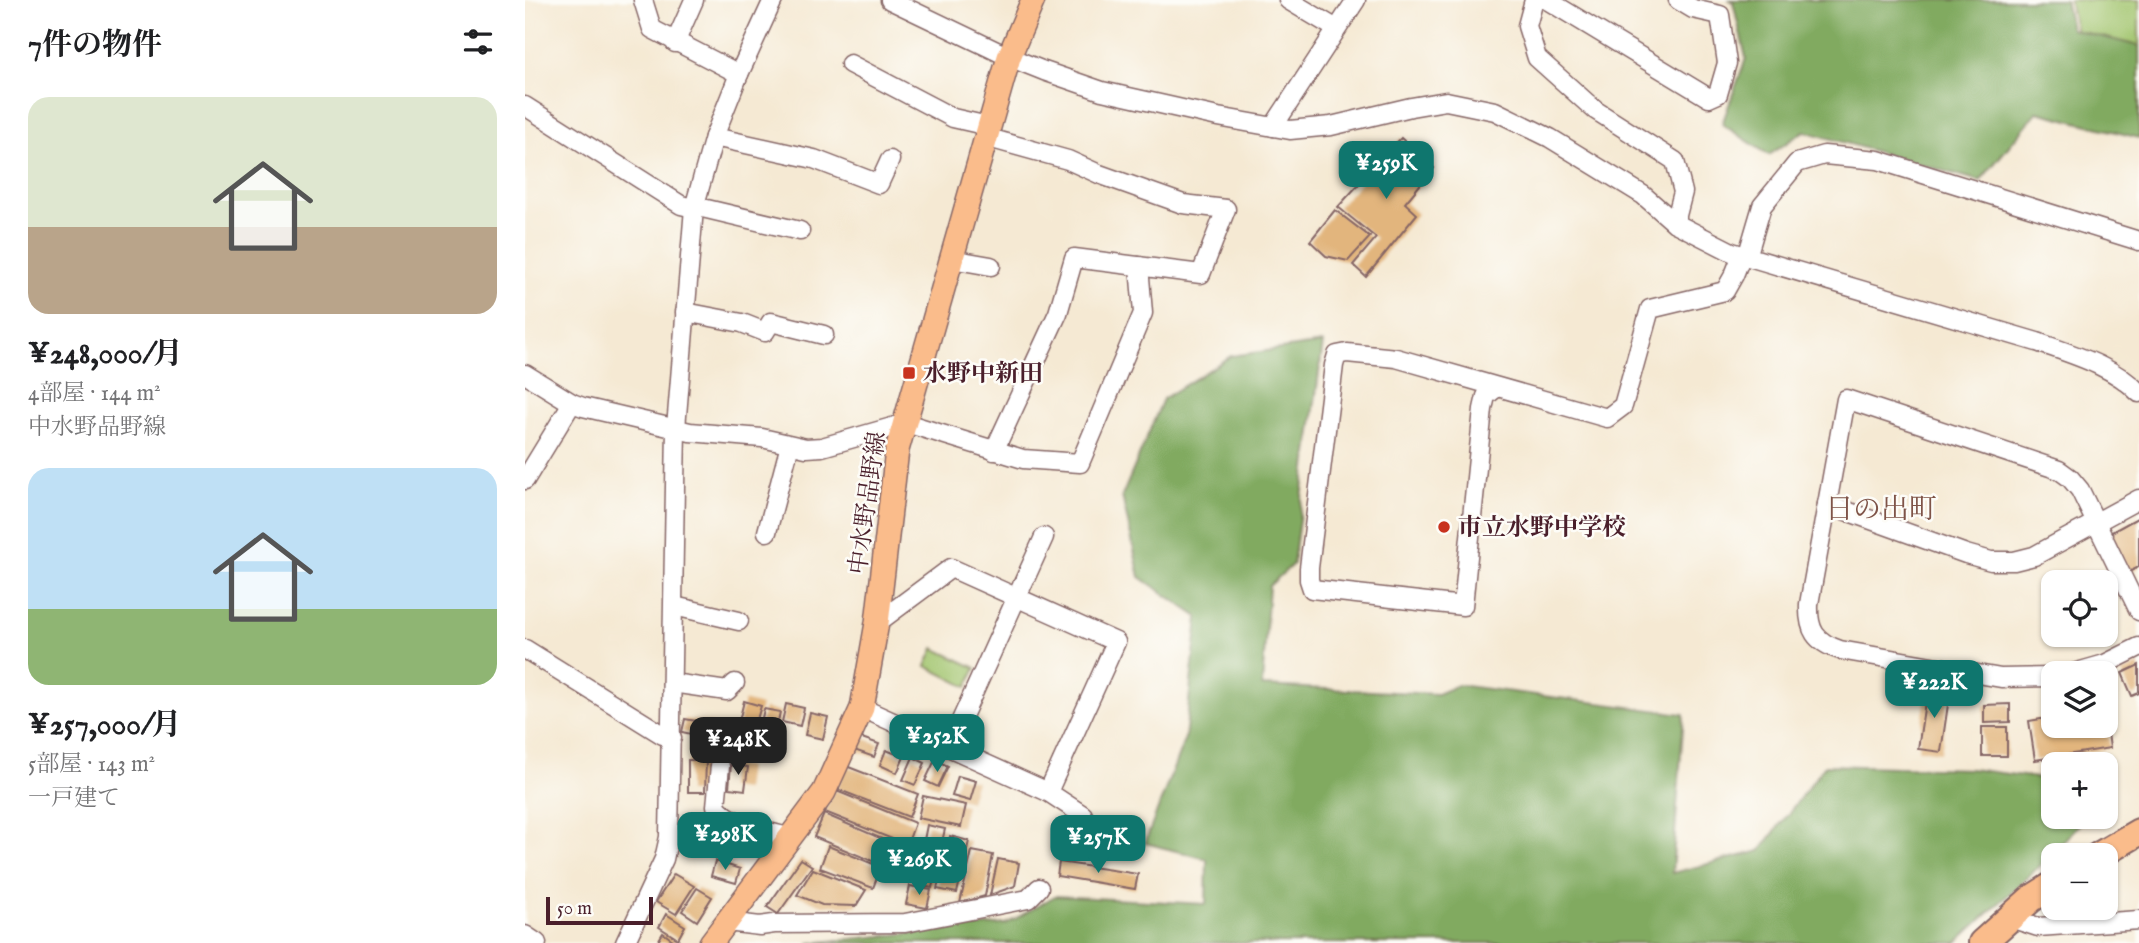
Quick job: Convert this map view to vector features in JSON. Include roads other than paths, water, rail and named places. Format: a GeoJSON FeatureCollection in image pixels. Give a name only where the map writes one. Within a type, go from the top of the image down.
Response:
{"type":"FeatureCollection","features":[{"type":"Feature","properties":{"kind":"highway"},"geometry":{"type":"LineString","coordinates":[[2118,844],[2139,832]]}},
{"type":"Feature","properties":{"kind":"highway"},"geometry":{"type":"LineString","coordinates":[[1982,943],[2041,894]]}},
{"type":"Feature","properties":{"kind":"main road","name":"中水野品野線"},"geometry":{"type":"LineString","coordinates":[[711,943],[824,792],[862,708],[877,623],[897,450],[1009,57],[1033,0]]}},
{"type":"Feature","properties":{"kind":"street"},"geometry":{"type":"LineString","coordinates":[[643,0],[652,29],[739,74]]}},
{"type":"Feature","properties":{"kind":"street"},"geometry":{"type":"LineString","coordinates":[[675,43],[694,0]]}},
{"type":"Feature","properties":{"kind":"street"},"geometry":{"type":"LineString","coordinates":[[625,943],[664,859],[669,837],[676,428],[694,207],[714,137],[773,0]]}},
{"type":"Feature","properties":{"kind":"street"},"geometry":{"type":"LineString","coordinates":[[890,0],[1009,57],[1102,91],[1273,127],[1290,130],[1331,126],[1445,101],[1495,111],[1550,138],[1643,195],[1675,223],[1744,256],[2037,342],[2077,356],[2112,373],[2139,393]]}},
{"type":"Feature","properties":{"kind":"street"},"geometry":{"type":"LineString","coordinates":[[1288,0],[1335,28]]}},
{"type":"Feature","properties":{"kind":"street"},"geometry":{"type":"LineString","coordinates":[[1273,127],[1356,0]]}},
{"type":"Feature","properties":{"kind":"street"},"geometry":{"type":"LineString","coordinates":[[1534,0],[1527,26],[1537,58],[1595,110],[1675,161],[1683,192],[1675,223]]}},
{"type":"Feature","properties":{"kind":"street"},"geometry":{"type":"LineString","coordinates":[[1547,0],[1709,98],[1718,94],[1727,63],[1720,15],[1693,9],[1678,0]]}},
{"type":"Feature","properties":{"kind":"street"},"geometry":{"type":"LineString","coordinates":[[850,64],[953,118],[1068,160],[1098,174],[1184,204],[1226,209],[1201,274],[1074,258],[1058,313],[994,451]]}},
{"type":"Feature","properties":{"kind":"street"},"geometry":{"type":"LineString","coordinates":[[525,106],[681,205],[800,232]]}},
{"type":"Feature","properties":{"kind":"street"},"geometry":{"type":"LineString","coordinates":[[714,137],[814,159],[879,184],[890,160]]}},
{"type":"Feature","properties":{"kind":"street"},"geometry":{"type":"LineString","coordinates":[[1496,388],[1486,396],[1483,410],[1463,606],[1312,589],[1309,568],[1337,355],[1347,353],[1396,358],[1607,418],[1623,406],[1650,309],[1725,291],[1744,256],[1762,206],[1797,163],[1824,155],[1878,160],[2139,241]]}},
{"type":"Feature","properties":{"kind":"street"},"geometry":{"type":"LineString","coordinates":[[951,259],[991,266]]}},
{"type":"Feature","properties":{"kind":"street"},"geometry":{"type":"LineString","coordinates":[[525,374],[572,403],[690,432],[762,438],[790,446],[822,447],[906,423],[1023,459],[1080,463],[1143,313],[1139,266]]}},
{"type":"Feature","properties":{"kind":"street"},"geometry":{"type":"LineString","coordinates":[[685,312],[741,323],[765,332],[771,321],[824,335]]}},
{"type":"Feature","properties":{"kind":"street"},"geometry":{"type":"LineString","coordinates":[[2041,677],[2001,678],[1840,650],[1826,646],[1817,638],[1808,622],[1809,604],[1846,399],[2059,470],[2080,490],[2139,611]]}},
{"type":"Feature","properties":{"kind":"street"},"geometry":{"type":"LineString","coordinates":[[525,480],[572,403]]}},
{"type":"Feature","properties":{"kind":"street"},"geometry":{"type":"LineString","coordinates":[[767,532],[790,446]]}},
{"type":"Feature","properties":{"kind":"street"},"geometry":{"type":"LineString","coordinates":[[1827,504],[1966,554],[1991,561],[2014,561],[2034,556],[2139,499]]}},
{"type":"Feature","properties":{"kind":"street"},"geometry":{"type":"LineString","coordinates":[[949,747],[1044,537]]}},
{"type":"Feature","properties":{"kind":"street"},"geometry":{"type":"LineString","coordinates":[[877,623],[951,568],[1116,642],[1048,792]]}},
{"type":"Feature","properties":{"kind":"street"},"geometry":{"type":"LineString","coordinates":[[674,606],[740,621]]}},
{"type":"Feature","properties":{"kind":"street"},"geometry":{"type":"LineString","coordinates":[[2111,661],[2139,647]]}},
{"type":"Feature","properties":{"kind":"street"},"geometry":{"type":"LineString","coordinates":[[525,649],[672,738]]}},
{"type":"Feature","properties":{"kind":"street"},"geometry":{"type":"LineString","coordinates":[[672,683],[719,691],[727,691],[735,683]]}},
{"type":"Feature","properties":{"kind":"street"},"geometry":{"type":"LineString","coordinates":[[862,708],[1048,792],[1083,815]]}},
{"type":"Feature","properties":{"kind":"street"},"geometry":{"type":"LineString","coordinates":[[720,766],[716,806],[723,814],[736,822],[790,838]]}},
{"type":"Feature","properties":{"kind":"street"},"geometry":{"type":"LineString","coordinates":[[727,922],[760,926],[905,923],[1028,899],[1039,888]]}},
{"type":"Feature","properties":{"kind":"street"},"geometry":{"type":"LineString","coordinates":[[2010,918],[2038,928],[2139,920]]}},
{"type":"Feature","properties":{"kind":"street"},"geometry":{"type":"LineString","coordinates":[[525,935],[537,943]]}},
{"type":"Feature","properties":{"kind":"place","name":"水野中新田"},"geometry":{"type":"Point","coordinates":[909,373]}},
{"type":"Feature","properties":{"kind":"place","name":"市立水野中学校"},"geometry":{"type":"Point","coordinates":[1444,527]}},
{"type":"Feature","properties":{"kind":"district","name":"日の出町"},"geometry":{"type":"Point","coordinates":[1881,508]}}]}
